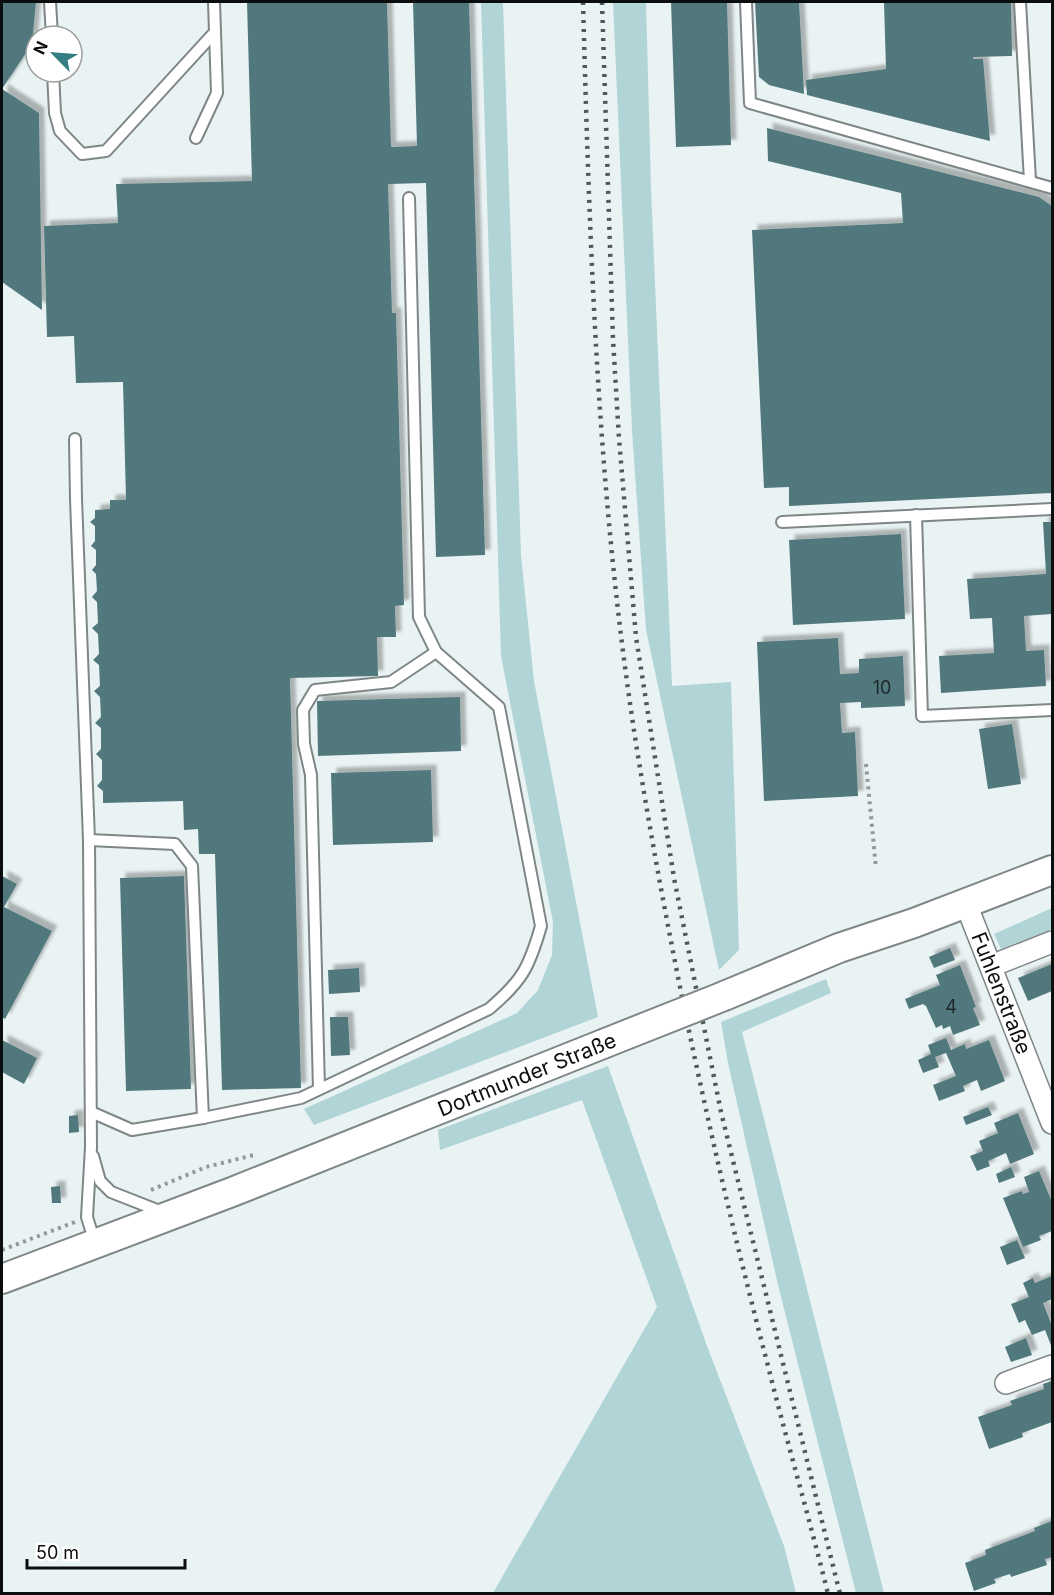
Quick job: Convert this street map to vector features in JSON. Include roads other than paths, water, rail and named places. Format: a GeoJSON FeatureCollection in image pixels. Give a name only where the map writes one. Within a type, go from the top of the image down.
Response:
{"type":"FeatureCollection","features":[{"type":"Feature","properties":{"kind":"main road","name":"Dortmunder Straße"},"geometry":{"type":"LineString","coordinates":[[2,1279],[173,1215],[839,948],[966,904],[1053,870]]}},
{"type":"Feature","properties":{"kind":"street","name":"Fuhlenstraße"},"geometry":{"type":"LineString","coordinates":[[966,904],[991,966],[1045,1080],[1053,1123]]}},
{"type":"Feature","properties":{"kind":"street"},"geometry":{"type":"LineString","coordinates":[[991,966],[1053,942]]}},
{"type":"Feature","properties":{"kind":"street"},"geometry":{"type":"LineString","coordinates":[[1006,1383],[1053,1365]]}},
{"type":"Feature","properties":{"kind":"lane"},"geometry":{"type":"LineString","coordinates":[[50,2],[51,24]]}},
{"type":"Feature","properties":{"kind":"lane"},"geometry":{"type":"LineString","coordinates":[[196,138],[217,93],[214,2]]}},
{"type":"Feature","properties":{"kind":"lane"},"geometry":{"type":"LineString","coordinates":[[746,2],[750,103],[1053,188]]}},
{"type":"Feature","properties":{"kind":"lane"},"geometry":{"type":"LineString","coordinates":[[1020,2],[1030,182]]}},
{"type":"Feature","properties":{"kind":"lane"},"geometry":{"type":"LineString","coordinates":[[54,84],[55,113],[60,131],[82,154],[106,151],[215,32]]}},
{"type":"Feature","properties":{"kind":"lane"},"geometry":{"type":"LineString","coordinates":[[91,1112],[132,1130],[301,1098],[489,1009],[513,989],[531,960],[541,926],[499,707],[436,652],[419,616],[409,198]]}},
{"type":"Feature","properties":{"kind":"lane"},"geometry":{"type":"LineString","coordinates":[[75,439],[89,840],[91,1148],[87,1217],[96,1244]]}},
{"type":"Feature","properties":{"kind":"lane"},"geometry":{"type":"LineString","coordinates":[[782,522],[1053,509]]}},
{"type":"Feature","properties":{"kind":"lane"},"geometry":{"type":"LineString","coordinates":[[916,515],[922,716],[1053,710]]}},
{"type":"Feature","properties":{"kind":"lane"},"geometry":{"type":"LineString","coordinates":[[319,1089],[311,775],[304,744],[303,710],[315,690],[391,682],[436,652]]}},
{"type":"Feature","properties":{"kind":"lane"},"geometry":{"type":"LineString","coordinates":[[89,840],[175,844],[192,866],[203,1118]]}},
{"type":"Feature","properties":{"kind":"lane"},"geometry":{"type":"LineString","coordinates":[[91,1148],[100,1181],[111,1192],[153,1210],[173,1215]]}},
{"type":"Feature","properties":{"kind":"railway"},"geometry":{"type":"LineString","coordinates":[[583,2],[598,383],[614,573],[639,762],[666,914],[713,1141],[775,1394],[828,1594]]}},
{"type":"Feature","properties":{"kind":"railway"},"geometry":{"type":"LineString","coordinates":[[602,2],[613,339],[636,637],[674,878],[721,1112],[840,1594]]}}]}
